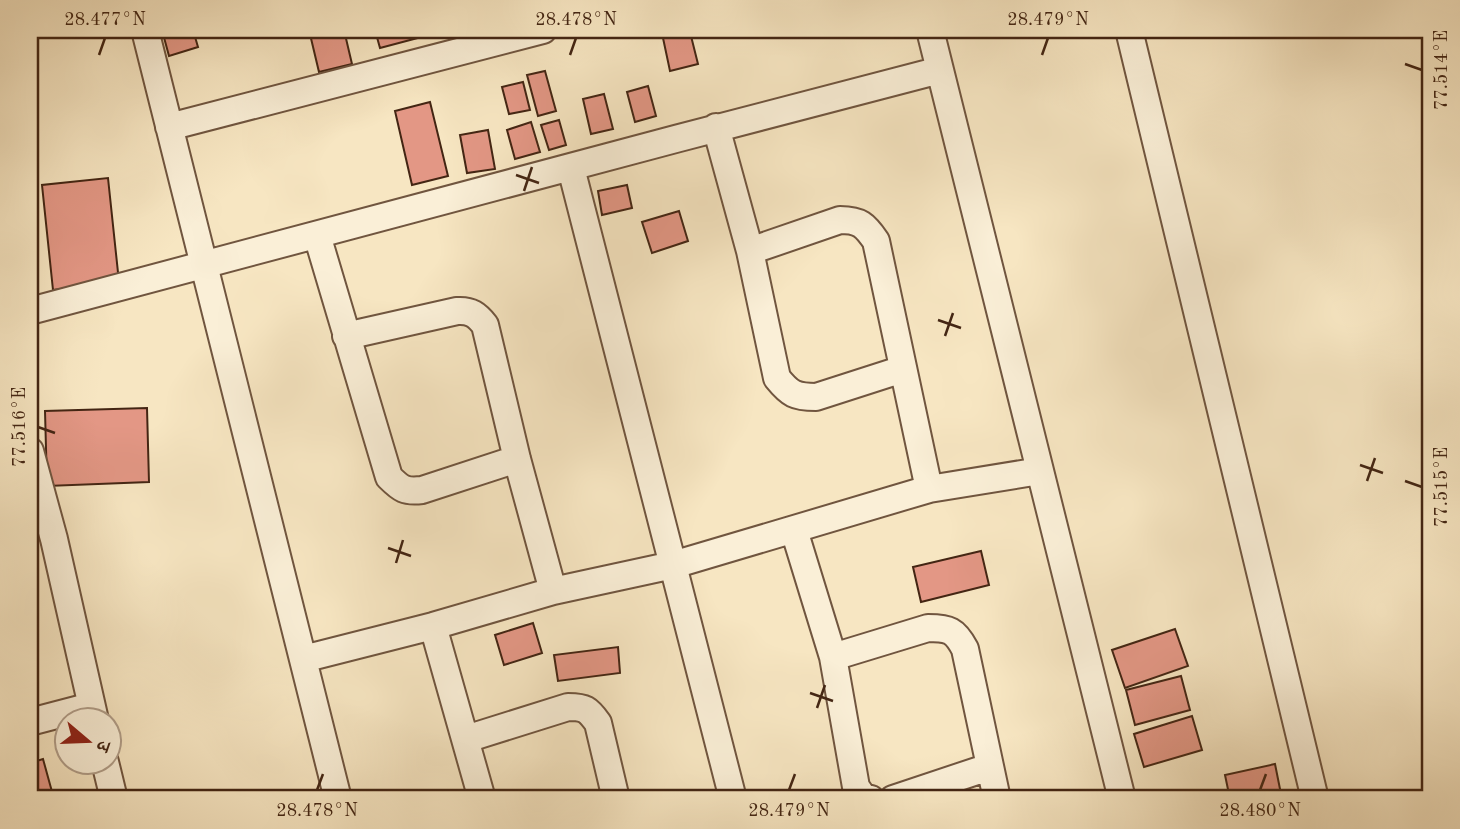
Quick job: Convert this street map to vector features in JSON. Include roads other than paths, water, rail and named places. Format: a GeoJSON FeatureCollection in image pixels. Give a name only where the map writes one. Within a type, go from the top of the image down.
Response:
{"type":"FeatureCollection","features":[{"type":"Feature","properties":{"kind":"street"},"geometry":{"type":"LineString","coordinates":[[145,30],[338,799]]}},
{"type":"Feature","properties":{"kind":"street"},"geometry":{"type":"LineString","coordinates":[[169,127],[543,30]]}},
{"type":"Feature","properties":{"kind":"street"},"geometry":{"type":"LineString","coordinates":[[930,30],[1122,799]]}},
{"type":"Feature","properties":{"kind":"street"},"geometry":{"type":"LineString","coordinates":[[1129,30],[1315,799]]}},
{"type":"Feature","properties":{"kind":"street"},"geometry":{"type":"LineString","coordinates":[[30,311],[716,127],[940,70]]}},
{"type":"Feature","properties":{"kind":"street"},"geometry":{"type":"LineString","coordinates":[[716,127],[750,251],[777,378],[788,392],[803,397],[816,397],[903,369]]}},
{"type":"Feature","properties":{"kind":"street"},"geometry":{"type":"LineString","coordinates":[[571,168],[733,799]]}},
{"type":"Feature","properties":{"kind":"street"},"geometry":{"type":"LineString","coordinates":[[750,251],[840,220],[854,220],[867,227],[876,241],[929,489]]}},
{"type":"Feature","properties":{"kind":"street"},"geometry":{"type":"LineString","coordinates":[[317,235],[389,477],[409,492],[517,459]]}},
{"type":"Feature","properties":{"kind":"street"},"geometry":{"type":"LineString","coordinates":[[346,336],[457,311],[469,310],[479,317],[485,325],[517,459],[553,591]]}},
{"type":"Feature","properties":{"kind":"street"},"geometry":{"type":"LineString","coordinates":[[30,451],[54,539],[91,706]]}},
{"type":"Feature","properties":{"kind":"street"},"geometry":{"type":"LineString","coordinates":[[303,659],[433,626],[553,591],[673,565],[929,489],[1040,471]]}},
{"type":"Feature","properties":{"kind":"street"},"geometry":{"type":"LineString","coordinates":[[794,530],[833,657],[856,788],[863,797],[871,799]]}},
{"type":"Feature","properties":{"kind":"street"},"geometry":{"type":"LineString","coordinates":[[433,626],[482,799]]}},
{"type":"Feature","properties":{"kind":"street"},"geometry":{"type":"LineString","coordinates":[[833,657],[928,628],[943,628],[958,635],[965,649],[997,799]]}},
{"type":"Feature","properties":{"kind":"street"},"geometry":{"type":"LineString","coordinates":[[466,739],[568,708],[582,707],[591,713],[598,723],[616,799]]}},
{"type":"Feature","properties":{"kind":"street"},"geometry":{"type":"LineString","coordinates":[[30,722],[52,719]]}},
{"type":"Feature","properties":{"kind":"street"},"geometry":{"type":"LineString","coordinates":[[893,799],[989,767]]}},
{"type":"Feature","properties":{"kind":"street"},"geometry":{"type":"LineString","coordinates":[[108,776],[114,799]]}}]}
